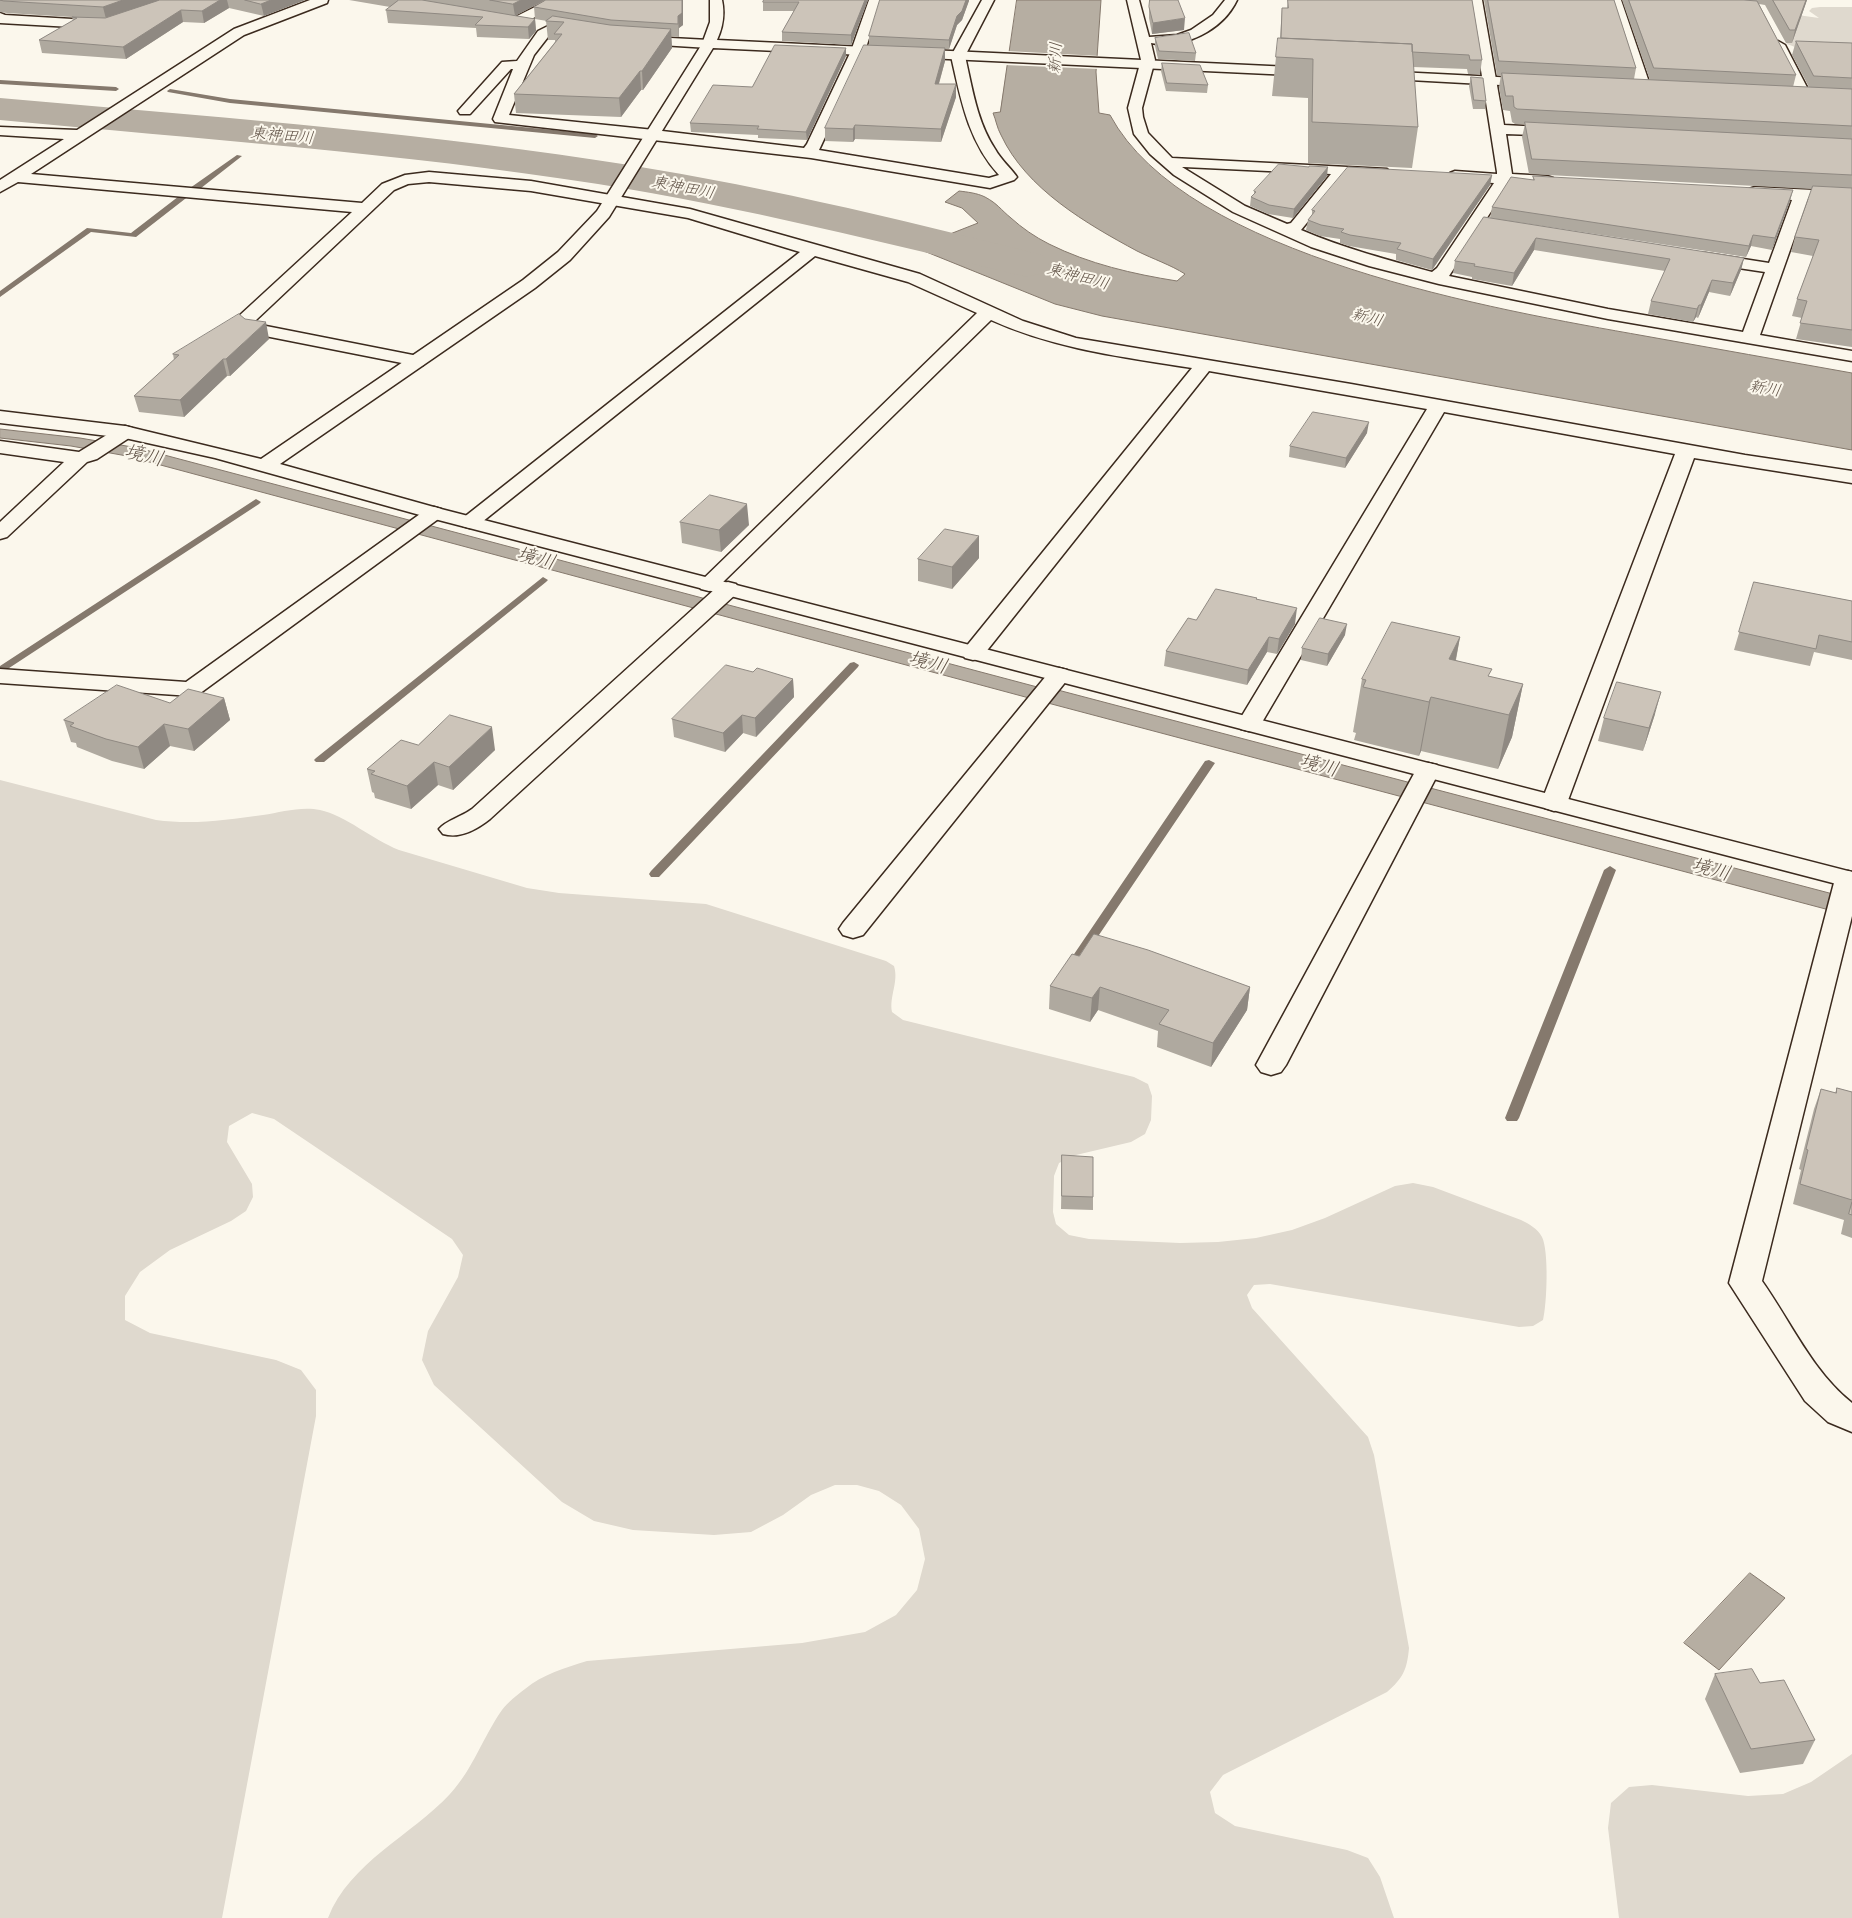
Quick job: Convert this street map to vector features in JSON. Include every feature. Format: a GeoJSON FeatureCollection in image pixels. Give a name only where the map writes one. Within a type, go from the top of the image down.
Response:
{"type":"FeatureCollection","features":[{"type":"Feature","properties":{"kind":"street"},"geometry":{"type":"LineString","coordinates":[[0,17],[1,19],[107,25],[179,0]]}},
{"type":"Feature","properties":{"kind":"street"},"geometry":{"type":"LineString","coordinates":[[0,187],[238,32],[257,23],[322,0]]}},
{"type":"Feature","properties":{"kind":"street"},"geometry":{"type":"LineString","coordinates":[[558,0],[512,21],[557,28],[543,32],[531,47],[500,119],[808,152],[990,183],[1008,177],[989,156],[977,133],[958,56],[988,0]]}},
{"type":"Feature","properties":{"kind":"street"},"geometry":{"type":"LineString","coordinates":[[264,466],[547,270],[579,242],[614,197],[709,44],[716,30],[718,16],[716,0]]}},
{"type":"Feature","properties":{"kind":"street"},"geometry":{"type":"LineString","coordinates":[[808,152],[814,146],[858,51],[875,0]]}},
{"type":"Feature","properties":{"kind":"street"},"geometry":{"type":"LineString","coordinates":[[1133,0],[1148,60],[1135,108],[1141,134],[1169,164],[1216,197],[1284,230],[1345,253],[1435,278],[1545,302],[1852,356]]}},
{"type":"Feature","properties":{"kind":"street"},"geometry":{"type":"LineString","coordinates":[[1142,40],[1180,39],[1186,37],[1218,18],[1225,12],[1231,0]]}},
{"type":"Feature","properties":{"kind":"street"},"geometry":{"type":"LineString","coordinates":[[1435,278],[1443,272],[1477,222],[1501,185],[1505,172],[1476,0]]}},
{"type":"Feature","properties":{"kind":"street"},"geometry":{"type":"LineString","coordinates":[[1615,0],[1649,88],[1626,87]]}},
{"type":"Feature","properties":{"kind":"street"},"geometry":{"type":"LineString","coordinates":[[0,12],[16,8]]}},
{"type":"Feature","properties":{"kind":"street"},"geometry":{"type":"LineString","coordinates":[[1772,34],[1809,96],[1784,94]]}},
{"type":"Feature","properties":{"kind":"street"},"geometry":{"type":"LineString","coordinates":[[620,39],[1330,73]]}},
{"type":"Feature","properties":{"kind":"street"},"geometry":{"type":"LineString","coordinates":[[1780,49],[1798,50]]}},
{"type":"Feature","properties":{"kind":"street"},"geometry":{"type":"LineString","coordinates":[[465,111],[507,65],[524,65]]}},
{"type":"Feature","properties":{"kind":"street"},"geometry":{"type":"LineString","coordinates":[[1369,75],[1552,84]]}},
{"type":"Feature","properties":{"kind":"street"},"geometry":{"type":"LineString","coordinates":[[1497,129],[1576,133]]}},
{"type":"Feature","properties":{"kind":"street"},"geometry":{"type":"LineString","coordinates":[[0,131],[82,134]]}},
{"type":"Feature","properties":{"kind":"street"},"geometry":{"type":"LineString","coordinates":[[1169,164],[1184,162],[1397,173]]}},
{"type":"Feature","properties":{"kind":"street"},"geometry":{"type":"LineString","coordinates":[[1284,230],[1297,226],[1338,176],[1339,170]]}},
{"type":"Feature","properties":{"kind":"street"},"geometry":{"type":"LineString","coordinates":[[1435,175],[1561,182]]}},
{"type":"Feature","properties":{"kind":"street"},"geometry":{"type":"LineString","coordinates":[[15,177],[366,208]]}},
{"type":"Feature","properties":{"kind":"street"},"geometry":{"type":"LineString","coordinates":[[417,361],[254,330],[246,323],[250,315],[395,183],[429,177],[516,184],[614,197],[708,218],[812,250],[905,275],[1045,335],[1075,343],[1852,477]]}},
{"type":"Feature","properties":{"kind":"street"},"geometry":{"type":"LineString","coordinates":[[1738,191],[1852,197]]}},
{"type":"Feature","properties":{"kind":"street"},"geometry":{"type":"LineString","coordinates":[[1749,339],[1800,200],[1797,194]]}},
{"type":"Feature","properties":{"kind":"street"},"geometry":{"type":"LineString","coordinates":[[1477,222],[1496,225]]}},
{"type":"Feature","properties":{"kind":"street"},"geometry":{"type":"LineString","coordinates":[[470,522],[812,250]]}},
{"type":"Feature","properties":{"kind":"street"},"geometry":{"type":"LineString","coordinates":[[1688,255],[1775,268]]}},
{"type":"Feature","properties":{"kind":"street"},"geometry":{"type":"LineString","coordinates":[[452,829],[469,823],[481,814],[700,614],[719,590],[990,312]]}},
{"type":"Feature","properties":{"kind":"street"},"geometry":{"type":"LineString","coordinates":[[973,653],[1204,365]]}},
{"type":"Feature","properties":{"kind":"street"},"geometry":{"type":"LineString","coordinates":[[1250,724],[1438,406]]}},
{"type":"Feature","properties":{"kind":"street"},"geometry":{"type":"LineString","coordinates":[[0,417],[219,453],[429,516],[470,522],[719,590],[973,653],[1055,679],[1250,724],[1420,785],[1554,803],[1846,892],[1745,1283],[1819,1393],[1830,1406],[1852,1418]]}},
{"type":"Feature","properties":{"kind":"street"},"geometry":{"type":"LineString","coordinates":[[0,534],[86,456],[119,436]]}},
{"type":"Feature","properties":{"kind":"street"},"geometry":{"type":"LineString","coordinates":[[0,447],[86,456]]}},
{"type":"Feature","properties":{"kind":"street"},"geometry":{"type":"LineString","coordinates":[[1554,803],[1687,450]]}},
{"type":"Feature","properties":{"kind":"street"},"geometry":{"type":"LineString","coordinates":[[0,676],[191,689],[429,516]]}},
{"type":"Feature","properties":{"kind":"street"},"geometry":{"type":"LineString","coordinates":[[853,929],[1055,679]]}},
{"type":"Feature","properties":{"kind":"street"},"geometry":{"type":"LineString","coordinates":[[1271,1065],[1420,785]]}},
{"type":"Feature","properties":{"kind":"shaded area"},"geometry":{"type":"Polygon","coordinates":[[[1852,7],[1852,49],[1795,47],[1787,44],[1769,11],[1819,18],[1809,11],[1812,8],[1852,7]]]}},
{"type":"Feature","properties":{"kind":"shaded area"},"geometry":{"type":"Polygon","coordinates":[[[0,780],[156,820],[210,821],[299,809],[320,810],[349,822],[399,850],[527,888],[559,893],[706,904],[886,961],[894,966],[895,972],[892,1012],[903,1020],[1134,1077],[1148,1084],[1152,1096],[1151,1120],[1145,1134],[1131,1142],[1076,1155],[1059,1163],[1054,1176],[1053,1212],[1056,1224],[1069,1235],[1089,1239],[1180,1243],[1256,1238],[1292,1230],[1325,1218],[1395,1186],[1413,1183],[1433,1187],[1521,1220],[1535,1229],[1542,1237],[1544,1244],[1547,1278],[1543,1320],[1533,1326],[1519,1327],[1270,1284],[1254,1285],[1247,1295],[1252,1308],[1368,1437],[1374,1455],[1409,1648],[1403,1673],[1387,1692],[1223,1775],[1210,1792],[1215,1813],[1235,1826],[1347,1850],[1368,1858],[1380,1877],[1394,1918],[328,1918],[338,1898],[366,1865],[450,1794],[472,1764],[502,1710],[516,1696],[539,1679],[587,1661],[802,1643],[865,1632],[896,1615],[917,1590],[925,1559],[919,1529],[901,1505],[879,1491],[857,1485],[835,1485],[811,1495],[783,1515],[751,1532],[714,1535],[633,1530],[594,1521],[562,1502],[434,1385],[422,1360],[428,1331],[458,1277],[463,1255],[452,1239],[274,1119],[252,1113],[229,1126],[227,1142],[252,1184],[253,1197],[246,1211],[231,1221],[170,1250],[140,1272],[125,1296],[125,1320],[150,1333],[276,1360],[301,1370],[316,1390],[316,1416],[222,1918],[0,1918],[0,780]]]}},
{"type":"Feature","properties":{"kind":"shaded area"},"geometry":{"type":"Polygon","coordinates":[[[1852,1754],[1852,1918],[1619,1918],[1608,1828],[1611,1803],[1629,1787],[1652,1785],[1748,1796],[1783,1794],[1811,1782],[1852,1754]]]}},
{"type":"Feature","properties":{"kind":"water","name":"新川"},"geometry":{"type":"Polygon","coordinates":[[[1017,0],[1101,0],[1096,72],[1099,113],[1110,115],[1149,164],[1205,206],[1274,240],[1351,269],[1431,292],[1583,325],[1852,373],[1852,450],[1102,316],[1055,304],[919,249],[978,223],[962,208],[945,202],[959,191],[985,197],[996,204],[1024,229],[1049,244],[1095,263],[1177,281],[1185,274],[1137,251],[1079,217],[1042,188],[1012,154],[1000,132],[993,113],[1000,112],[1017,0]]]}},
{"type":"Feature","properties":{"kind":"water","name":"境川"},"geometry":{"type":"Polygon","coordinates":[[[0,429],[80,438],[138,448],[1041,688],[1054,689],[1852,899],[1852,916],[127,456],[71,446],[0,438],[0,429]]]}},
{"type":"Feature","properties":{"kind":"water"},"geometry":{"type":"Polygon","coordinates":[[[1750,1573],[1785,1598],[1719,1670],[1684,1643],[1750,1573]]]}},
{"type":"Feature","properties":{"kind":"pier"},"geometry":{"type":"Polygon","coordinates":[[[1007,51],[1100,56],[1099,69],[1005,65],[1007,51]]]}},
{"type":"Feature","properties":{"kind":"building"},"geometry":{"type":"Polygon","coordinates":[[[0,0],[123,0],[103,7],[0,0]]]}},
{"type":"Feature","properties":{"kind":"building"},"geometry":{"type":"Polygon","coordinates":[[[160,0],[220,0],[202,11],[181,10],[123,47],[39,40],[77,18],[72,17],[105,18],[160,0]]]}},
{"type":"Feature","properties":{"kind":"building"},"geometry":{"type":"Polygon","coordinates":[[[245,0],[271,0],[261,4],[245,0]]]}},
{"type":"Feature","properties":{"kind":"building"},"geometry":{"type":"Polygon","coordinates":[[[399,0],[422,0],[535,19],[528,27],[475,25],[483,17],[386,10],[399,0]]]}},
{"type":"Feature","properties":{"kind":"building"},"geometry":{"type":"Polygon","coordinates":[[[490,0],[521,0],[513,4],[490,0]]]}},
{"type":"Feature","properties":{"kind":"building"},"geometry":{"type":"Polygon","coordinates":[[[546,0],[682,0],[682,13],[678,16],[678,24],[611,20],[534,7],[546,0]]]}},
{"type":"Feature","properties":{"kind":"building"},"geometry":{"type":"Polygon","coordinates":[[[764,0],[865,0],[851,35],[782,32],[799,2],[763,2],[764,0]]]}},
{"type":"Feature","properties":{"kind":"building"},"geometry":{"type":"Polygon","coordinates":[[[880,0],[966,0],[962,11],[957,16],[949,40],[869,36],[880,0]]]}},
{"type":"Feature","properties":{"kind":"building"},"geometry":{"type":"Polygon","coordinates":[[[1150,0],[1178,0],[1185,18],[1153,23],[1149,7],[1150,0]]]}},
{"type":"Feature","properties":{"kind":"building"},"geometry":{"type":"Polygon","coordinates":[[[1288,0],[1472,0],[1482,60],[1470,60],[1469,55],[1412,52],[1412,44],[1281,38],[1282,8],[1288,8],[1288,0]]]}},
{"type":"Feature","properties":{"kind":"building"},"geometry":{"type":"Polygon","coordinates":[[[1488,0],[1614,0],[1636,68],[1499,61],[1488,0]]]}},
{"type":"Feature","properties":{"kind":"building"},"geometry":{"type":"Polygon","coordinates":[[[1629,0],[1757,1],[1796,75],[1654,68],[1629,0]]]}},
{"type":"Feature","properties":{"kind":"building"},"geometry":{"type":"Polygon","coordinates":[[[1773,0],[1806,0],[1795,30],[1790,30],[1773,0]]]}},
{"type":"Feature","properties":{"kind":"building"},"geometry":{"type":"Polygon","coordinates":[[[553,16],[610,25],[671,29],[642,71],[640,71],[619,98],[514,94],[562,34],[554,34],[564,22],[546,21],[553,16]]]}},
{"type":"Feature","properties":{"kind":"building"},"geometry":{"type":"Polygon","coordinates":[[[1189,33],[1196,53],[1159,51],[1155,38],[1189,33]]]}},
{"type":"Feature","properties":{"kind":"building"},"geometry":{"type":"Polygon","coordinates":[[[1278,38],[1412,44],[1418,127],[1312,122],[1313,59],[1276,57],[1278,38]]]}},
{"type":"Feature","properties":{"kind":"building"},"geometry":{"type":"Polygon","coordinates":[[[1796,41],[1852,43],[1852,78],[1814,76],[1796,41]]]}},
{"type":"Feature","properties":{"kind":"building"},"geometry":{"type":"Polygon","coordinates":[[[775,45],[846,48],[806,132],[757,129],[759,126],[690,123],[713,85],[752,87],[775,45]]]}},
{"type":"Feature","properties":{"kind":"building"},"geometry":{"type":"Polygon","coordinates":[[[864,45],[945,48],[935,84],[956,84],[941,129],[855,125],[853,129],[825,128],[864,45]]]}},
{"type":"Feature","properties":{"kind":"building"},"geometry":{"type":"Polygon","coordinates":[[[1162,63],[1200,65],[1208,85],[1167,83],[1162,63]]]}},
{"type":"Feature","properties":{"kind":"building"},"geometry":{"type":"Polygon","coordinates":[[[1502,73],[1852,89],[1852,126],[1517,109],[1514,107],[1513,96],[1506,96],[1502,73]]]}},
{"type":"Feature","properties":{"kind":"building"},"geometry":{"type":"Polygon","coordinates":[[[1471,77],[1483,78],[1486,101],[1474,100],[1471,77]]]}},
{"type":"Feature","properties":{"kind":"building"},"geometry":{"type":"Polygon","coordinates":[[[1525,122],[1852,139],[1852,175],[1532,159],[1525,122]]]}},
{"type":"Feature","properties":{"kind":"building"},"geometry":{"type":"Polygon","coordinates":[[[1279,164],[1328,167],[1294,209],[1269,205],[1251,197],[1256,192],[1254,191],[1279,164]]]}},
{"type":"Feature","properties":{"kind":"building"},"geometry":{"type":"Polygon","coordinates":[[[1348,167],[1492,175],[1433,259],[1397,249],[1401,243],[1350,235],[1341,232],[1344,229],[1321,225],[1308,220],[1315,211],[1312,210],[1348,167]]]}},
{"type":"Feature","properties":{"kind":"building"},"geometry":{"type":"Polygon","coordinates":[[[1533,176],[1793,190],[1775,238],[1753,235],[1749,246],[1492,207],[1511,177],[1534,180],[1533,176]]]}},
{"type":"Feature","properties":{"kind":"building"},"geometry":{"type":"Polygon","coordinates":[[[1813,186],[1852,188],[1852,330],[1800,323],[1807,301],[1797,299],[1819,240],[1795,237],[1813,186]]]}},
{"type":"Feature","properties":{"kind":"building"},"geometry":{"type":"Polygon","coordinates":[[[1484,217],[1744,258],[1733,283],[1712,280],[1701,305],[1697,309],[1651,301],[1670,259],[1536,238],[1514,273],[1455,261],[1484,217]]]}},
{"type":"Feature","properties":{"kind":"building"},"geometry":{"type":"Polygon","coordinates":[[[239,314],[245,319],[266,322],[180,400],[134,396],[179,355],[173,354],[239,314]]]}},
{"type":"Feature","properties":{"kind":"building"},"geometry":{"type":"Polygon","coordinates":[[[1313,412],[1369,422],[1346,458],[1290,446],[1313,412]]]}},
{"type":"Feature","properties":{"kind":"building"},"geometry":{"type":"Polygon","coordinates":[[[710,495],[747,504],[719,530],[680,522],[710,495]]]}},
{"type":"Feature","properties":{"kind":"building"},"geometry":{"type":"Polygon","coordinates":[[[945,529],[979,536],[952,567],[918,559],[945,529]]]}},
{"type":"Feature","properties":{"kind":"building"},"geometry":{"type":"Polygon","coordinates":[[[1754,582],[1852,601],[1852,642],[1819,635],[1816,649],[1739,632],[1754,582]]]}},
{"type":"Feature","properties":{"kind":"building"},"geometry":{"type":"Polygon","coordinates":[[[1216,589],[1297,608],[1279,639],[1269,637],[1248,670],[1166,651],[1188,618],[1196,620],[1216,589]]]}},
{"type":"Feature","properties":{"kind":"building"},"geometry":{"type":"Polygon","coordinates":[[[1320,618],[1347,624],[1328,654],[1302,648],[1320,618]]]}},
{"type":"Feature","properties":{"kind":"building"},"geometry":{"type":"Polygon","coordinates":[[[1392,622],[1460,637],[1449,659],[1492,669],[1488,676],[1523,684],[1509,715],[1431,697],[1429,702],[1363,687],[1366,680],[1362,679],[1392,622]]]}},
{"type":"Feature","properties":{"kind":"building"},"geometry":{"type":"Polygon","coordinates":[[[726,665],[753,672],[757,668],[793,679],[755,718],[742,715],[723,733],[672,719],[726,665]]]}},
{"type":"Feature","properties":{"kind":"building"},"geometry":{"type":"Polygon","coordinates":[[[1617,682],[1661,692],[1649,728],[1604,718],[1617,682]]]}},
{"type":"Feature","properties":{"kind":"building"},"geometry":{"type":"Polygon","coordinates":[[[117,685],[170,703],[188,689],[224,698],[188,729],[164,724],[138,747],[106,739],[70,726],[74,723],[64,720],[117,685]]]}},
{"type":"Feature","properties":{"kind":"building"},"geometry":{"type":"Polygon","coordinates":[[[450,715],[492,727],[449,767],[434,762],[407,786],[371,774],[375,771],[367,769],[401,740],[418,745],[450,715]]]}},
{"type":"Feature","properties":{"kind":"building"},"geometry":{"type":"Polygon","coordinates":[[[1094,934],[1148,950],[1250,987],[1213,1043],[1159,1024],[1169,1010],[1100,987],[1092,998],[1050,986],[1072,954],[1079,956],[1094,934]]]}},
{"type":"Feature","properties":{"kind":"building"},"geometry":{"type":"Polygon","coordinates":[[[1837,1088],[1852,1092],[1852,1200],[1800,1184],[1808,1150],[1806,1149],[1821,1089],[1836,1093],[1837,1088]]]}},
{"type":"Feature","properties":{"kind":"building"},"geometry":{"type":"Polygon","coordinates":[[[1062,1155],[1093,1157],[1093,1197],[1062,1196],[1062,1155]]]}},
{"type":"Feature","properties":{"kind":"building"},"geometry":{"type":"Polygon","coordinates":[[[1852,1202],[1852,1215],[1849,1214],[1852,1202]]]}},
{"type":"Feature","properties":{"kind":"building"},"geometry":{"type":"Polygon","coordinates":[[[1752,1669],[1760,1683],[1784,1680],[1815,1740],[1751,1749],[1715,1674],[1752,1669]]]}},
{"type":"Feature","properties":{"kind":"waterway"},"geometry":{"type":"LineString","coordinates":[[0,82],[116,89]]}},
{"type":"Feature","properties":{"kind":"waterway"},"geometry":{"type":"LineString","coordinates":[[170,91],[230,101],[595,136]]}},
{"type":"Feature","properties":{"kind":"waterway","name":"東神田川"},"geometry":{"type":"LineString","coordinates":[[0,109],[374,143],[598,172],[760,202],[1027,264]]}},
{"type":"Feature","properties":{"kind":"waterway"},"geometry":{"type":"LineString","coordinates":[[193,190],[239,156]]}},
{"type":"Feature","properties":{"kind":"waterway"},"geometry":{"type":"LineString","coordinates":[[0,295],[90,230],[133,235],[186,195]]}},
{"type":"Feature","properties":{"kind":"waterway"},"geometry":{"type":"LineString","coordinates":[[0,671],[256,502]]}},
{"type":"Feature","properties":{"kind":"waterway","name":"境川"},"geometry":{"type":"LineString","coordinates":[[320,760],[543,580]]}},
{"type":"Feature","properties":{"kind":"waterway"},"geometry":{"type":"LineString","coordinates":[[655,874],[854,665]]}},
{"type":"Feature","properties":{"kind":"waterway"},"geometry":{"type":"LineString","coordinates":[[1070,969],[1209,763]]}},
{"type":"Feature","properties":{"kind":"waterway"},"geometry":{"type":"LineString","coordinates":[[1512,1118],[1610,870]]}}]}
